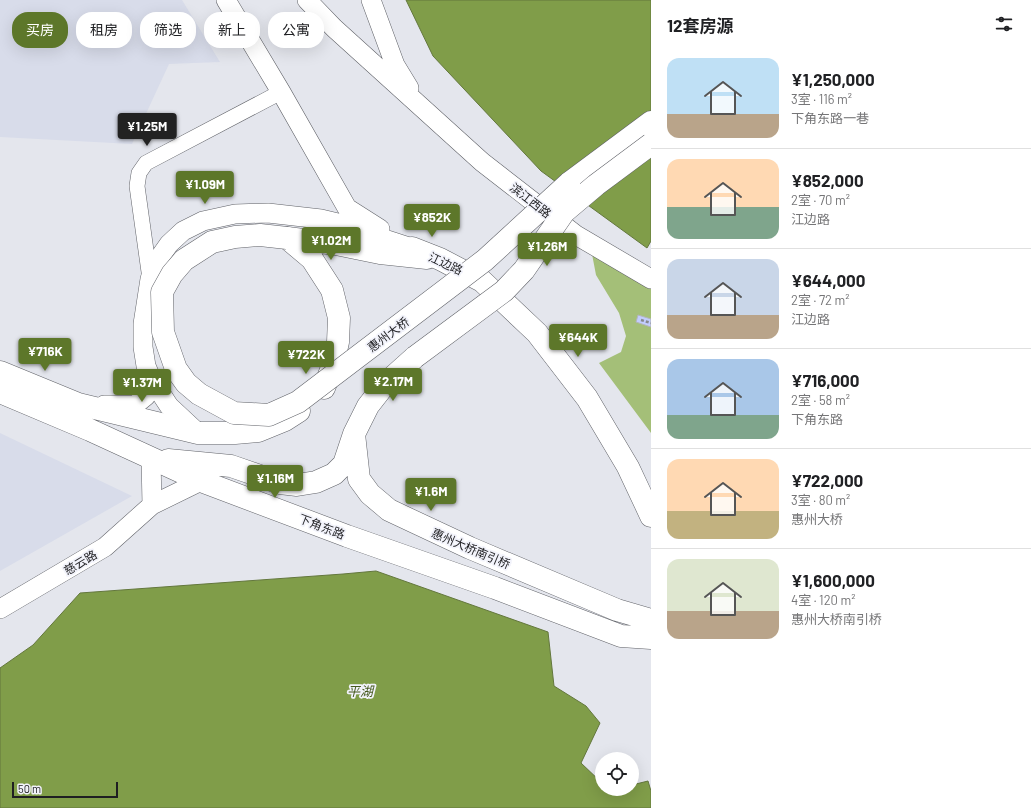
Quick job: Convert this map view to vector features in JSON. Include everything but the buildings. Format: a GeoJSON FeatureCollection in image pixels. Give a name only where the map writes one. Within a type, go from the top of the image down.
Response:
{"type":"FeatureCollection","features":[{"type":"Feature","properties":{"kind":"main road","name":"惠州大桥"},"geometry":{"type":"LineString","coordinates":[[440,259],[380,253],[336,244],[260,235],[234,237],[212,242],[184,260],[172,274],[162,292],[163,332],[176,368],[186,383],[199,394],[234,413],[269,415],[298,402],[485,260],[569,184],[651,122]]}},
{"type":"Feature","properties":{"kind":"main road"},"geometry":{"type":"LineString","coordinates":[[151,458],[231,466],[280,483],[297,485],[316,482],[334,474],[344,464],[354,434],[368,406],[386,383],[415,357],[504,291],[524,270],[564,212],[596,185],[651,144]]}},
{"type":"Feature","properties":{"kind":"main road"},"geometry":{"type":"LineString","coordinates":[[0,372],[78,404],[198,433],[235,433],[258,431],[285,420],[307,406],[323,391],[333,366],[338,342],[339,318],[332,290],[312,258],[287,238]]}},
{"type":"Feature","properties":{"kind":"main road","name":"江边路"},"geometry":{"type":"LineString","coordinates":[[412,248],[440,259],[482,281],[537,333],[587,398],[628,468],[651,516]]}},
{"type":"Feature","properties":{"kind":"main road","name":"下角东路"},"geometry":{"type":"LineString","coordinates":[[0,392],[90,430],[201,481],[347,536],[495,588],[621,636],[651,638]]}},
{"type":"Feature","properties":{"kind":"main road","name":"惠州大桥南引桥"},"geometry":{"type":"LineString","coordinates":[[354,434],[359,479],[370,494],[389,510],[425,528],[524,571],[617,610],[651,620]]}},
{"type":"Feature","properties":{"kind":"street","name":"江边路"},"geometry":{"type":"LineString","coordinates":[[226,0],[281,92],[347,208],[412,248]]}},
{"type":"Feature","properties":{"kind":"street"},"geometry":{"type":"LineString","coordinates":[[371,0],[395,65],[421,107]]}},
{"type":"Feature","properties":{"kind":"street","name":"滨江西路"},"geometry":{"type":"LineString","coordinates":[[310,2],[334,28],[482,162],[576,235],[651,279]]}},
{"type":"Feature","properties":{"kind":"street"},"geometry":{"type":"LineString","coordinates":[[150,279],[137,186],[140,173],[146,163],[281,92]]}},
{"type":"Feature","properties":{"kind":"street"},"geometry":{"type":"LineString","coordinates":[[198,433],[169,406],[152,380],[146,366],[143,347],[143,324],[150,279],[157,261],[169,244],[183,231],[203,221],[235,214],[268,213],[321,219],[346,225],[412,248]]}},
{"type":"Feature","properties":{"kind":"street"},"geometry":{"type":"LineString","coordinates":[[78,404],[117,406],[134,405],[146,396],[152,380]]}},
{"type":"Feature","properties":{"kind":"street"},"geometry":{"type":"LineString","coordinates":[[151,458],[152,505]]}},
{"type":"Feature","properties":{"kind":"street","name":"慈云路"},"geometry":{"type":"LineString","coordinates":[[0,609],[105,546],[152,505],[201,481]]}},
{"type":"Feature","properties":{"kind":"path"},"geometry":{"type":"LineString","coordinates":[[641,320],[651,323]]}},
{"type":"Feature","properties":{"kind":"shaded area"},"geometry":{"type":"Polygon","coordinates":[[[0,0],[182,0],[189,12],[140,12],[140,48],[196,48],[196,23],[204,36],[204,48],[211,48],[220,62],[169,64],[132,144],[0,137],[0,0]]]}},
{"type":"Feature","properties":{"kind":"shaded area"},"geometry":{"type":"Polygon","coordinates":[[[592,254],[651,287],[651,433],[599,363],[621,352],[626,336],[619,313],[596,275],[592,254]]]}},
{"type":"Feature","properties":{"kind":"shaded area"},"geometry":{"type":"Polygon","coordinates":[[[0,433],[132,496],[0,571],[0,433]]]}},
{"type":"Feature","properties":{"kind":"water"},"geometry":{"type":"Polygon","coordinates":[[[406,0],[651,0],[651,241],[647,248],[541,171],[433,56],[406,0]]]}},
{"type":"Feature","properties":{"kind":"water","name":"平湖"},"geometry":{"type":"Polygon","coordinates":[[[376,571],[548,632],[554,686],[586,706],[600,723],[581,763],[595,776],[595,796],[639,796],[639,783],[648,781],[651,791],[651,808],[0,808],[0,668],[33,645],[80,593],[376,571]]]}}]}
